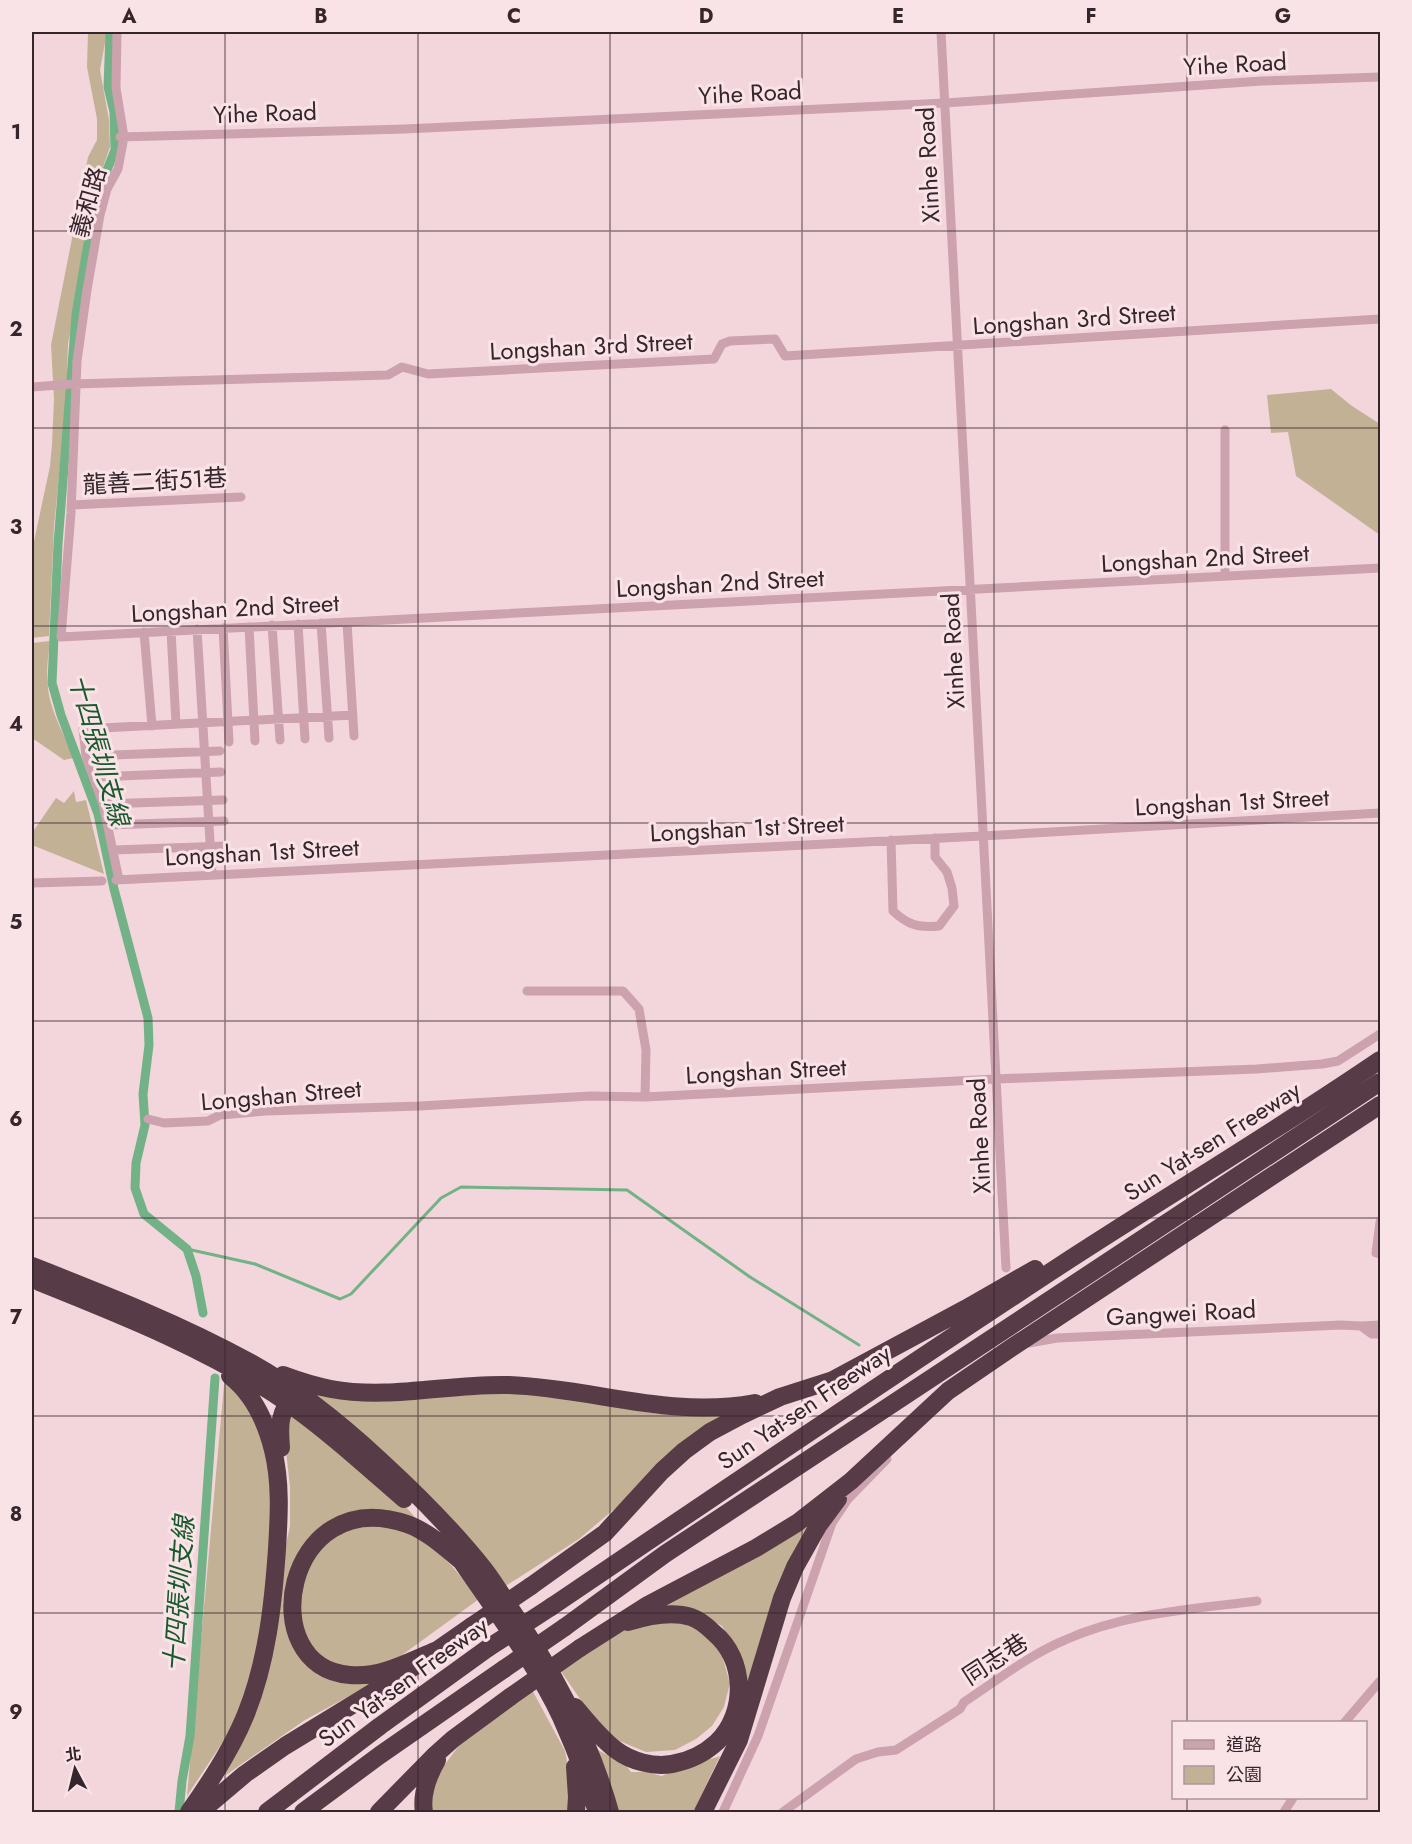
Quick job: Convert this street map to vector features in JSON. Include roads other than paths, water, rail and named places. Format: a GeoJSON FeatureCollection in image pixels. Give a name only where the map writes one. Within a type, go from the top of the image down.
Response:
{"type":"FeatureCollection","features":[{"type":"Feature","properties":{"kind":"highway","name":"Sun Yat-sen Freeway"},"geometry":{"type":"LineString","coordinates":[[267,1812],[380,1726],[489,1648],[915,1361],[1380,1060]]}},
{"type":"Feature","properties":{"kind":"highway","name":"Sun Yat-sen Freeway"},"geometry":{"type":"LineString","coordinates":[[303,1812],[665,1554],[1380,1082]]}},
{"type":"Feature","properties":{"kind":"highway"},"geometry":{"type":"LineString","coordinates":[[379,1812],[453,1739],[510,1697],[610,1628],[797,1523],[851,1481],[948,1391],[1020,1341],[1380,1105]]}},
{"type":"Feature","properties":{"kind":"highway"},"geometry":{"type":"LineString","coordinates":[[32,1266],[157,1316],[252,1364],[302,1382],[332,1389],[384,1392],[474,1385],[510,1385],[552,1388],[658,1406],[705,1409],[737,1406],[780,1397],[833,1380],[976,1303],[1230,1158]]}},
{"type":"Feature","properties":{"kind":"highway"},"geometry":{"type":"LineString","coordinates":[[32,1279],[196,1349],[291,1397],[351,1433],[420,1498],[484,1569],[542,1656],[562,1692],[602,1785],[610,1812]]}},
{"type":"Feature","properties":{"kind":"highway"},"geometry":{"type":"LineString","coordinates":[[189,1812],[229,1750],[259,1677],[267,1644],[276,1565],[279,1502],[273,1451],[259,1411],[242,1386],[196,1349]]}},
{"type":"Feature","properties":{"kind":"highway"},"geometry":{"type":"LineString","coordinates":[[252,1364],[416,1509],[462,1562],[533,1667],[561,1716],[597,1812]]}},
{"type":"Feature","properties":{"kind":"highway"},"geometry":{"type":"LineString","coordinates":[[276,1565],[285,1519],[286,1498],[280,1419],[291,1397]]}},
{"type":"Feature","properties":{"kind":"highway"},"geometry":{"type":"LineString","coordinates":[[200,1812],[245,1774],[285,1746],[370,1695],[605,1533],[662,1472],[684,1451],[710,1432],[780,1397]]}},
{"type":"Feature","properties":{"kind":"highway"},"geometry":{"type":"LineString","coordinates":[[703,1812],[739,1740],[782,1598],[795,1567],[818,1526],[851,1481]]}},
{"type":"Feature","properties":{"kind":"highway"},"geometry":{"type":"LineString","coordinates":[[437,1650],[389,1670],[351,1676],[338,1673],[319,1664],[304,1650],[296,1635],[292,1617],[294,1586],[301,1566],[317,1541],[329,1530],[356,1519],[374,1517],[407,1524],[432,1538],[462,1562]]}},
{"type":"Feature","properties":{"kind":"highway"},"geometry":{"type":"LineString","coordinates":[[562,1692],[600,1736],[618,1752],[648,1764],[664,1765],[683,1762],[708,1750],[719,1740],[735,1712],[739,1689],[738,1671],[731,1652],[721,1638],[692,1617],[668,1615],[641,1618],[610,1628]]}},
{"type":"Feature","properties":{"kind":"highway"},"geometry":{"type":"LineString","coordinates":[[561,1716],[576,1771],[578,1797],[576,1812]]}},
{"type":"Feature","properties":{"kind":"highway"},"geometry":{"type":"LineString","coordinates":[[424,1812],[426,1783],[436,1761],[453,1739]]}},
{"type":"Feature","properties":{"kind":"street","name":"義和路"},"geometry":{"type":"LineString","coordinates":[[75,384],[87,290],[100,215],[107,189],[118,169],[122,137],[116,88],[117,32]]}},
{"type":"Feature","properties":{"kind":"street","name":"Xinhe Road"},"geometry":{"type":"LineString","coordinates":[[941,32],[1006,1268]]}},
{"type":"Feature","properties":{"kind":"street","name":"Yihe Road"},"geometry":{"type":"LineString","coordinates":[[122,137],[405,129],[945,103],[1262,81],[1380,77]]}},
{"type":"Feature","properties":{"kind":"street","name":"Longshan 3rd Street"},"geometry":{"type":"LineString","coordinates":[[75,384],[388,375],[402,368],[428,374],[714,359],[722,344],[730,341],[775,339],[785,356],[1380,319]]}},
{"type":"Feature","properties":{"kind":"street"},"geometry":{"type":"LineString","coordinates":[[32,387],[75,384]]}},
{"type":"Feature","properties":{"kind":"street","name":"龍善二街51巷"},"geometry":{"type":"LineString","coordinates":[[62,637],[71,505],[75,384]]}},
{"type":"Feature","properties":{"kind":"street"},"geometry":{"type":"LineString","coordinates":[[1225,430],[1225,576]]}},
{"type":"Feature","properties":{"kind":"street","name":"龍善二街51巷"},"geometry":{"type":"LineString","coordinates":[[71,505],[242,497]]}},
{"type":"Feature","properties":{"kind":"street","name":"Longshan 2nd Street"},"geometry":{"type":"LineString","coordinates":[[62,637],[1380,568]]}},
{"type":"Feature","properties":{"kind":"street"},"geometry":{"type":"LineString","coordinates":[[347,622],[354,736]]}},
{"type":"Feature","properties":{"kind":"street"},"geometry":{"type":"LineString","coordinates":[[321,623],[329,738]]}},
{"type":"Feature","properties":{"kind":"street"},"geometry":{"type":"LineString","coordinates":[[298,624],[305,739]]}},
{"type":"Feature","properties":{"kind":"street"},"geometry":{"type":"LineString","coordinates":[[272,626],[280,740]]}},
{"type":"Feature","properties":{"kind":"street"},"geometry":{"type":"LineString","coordinates":[[249,627],[255,741]]}},
{"type":"Feature","properties":{"kind":"street"},"geometry":{"type":"LineString","coordinates":[[223,628],[229,742]]}},
{"type":"Feature","properties":{"kind":"street"},"geometry":{"type":"LineString","coordinates":[[197,630],[212,874]]}},
{"type":"Feature","properties":{"kind":"street"},"geometry":{"type":"LineString","coordinates":[[171,631],[176,724]]}},
{"type":"Feature","properties":{"kind":"street"},"geometry":{"type":"LineString","coordinates":[[144,632],[152,726]]}},
{"type":"Feature","properties":{"kind":"street"},"geometry":{"type":"LineString","coordinates":[[226,846],[114,850],[104,804],[86,756],[83,729],[353,715]]}},
{"type":"Feature","properties":{"kind":"street"},"geometry":{"type":"LineString","coordinates":[[86,756],[220,751]]}},
{"type":"Feature","properties":{"kind":"street"},"geometry":{"type":"LineString","coordinates":[[94,777],[221,772]]}},
{"type":"Feature","properties":{"kind":"street"},"geometry":{"type":"LineString","coordinates":[[104,804],[223,800]]}},
{"type":"Feature","properties":{"kind":"street","name":"Longshan 1st Street"},"geometry":{"type":"LineString","coordinates":[[114,850],[117,880],[982,836],[1380,813]]}},
{"type":"Feature","properties":{"kind":"street"},"geometry":{"type":"LineString","coordinates":[[108,825],[225,821]]}},
{"type":"Feature","properties":{"kind":"street"},"geometry":{"type":"LineString","coordinates":[[891,840],[893,911],[901,918],[921,928],[939,926],[954,906],[952,888],[946,872],[935,857],[935,838]]}},
{"type":"Feature","properties":{"kind":"street"},"geometry":{"type":"LineString","coordinates":[[32,883],[102,881]]}},
{"type":"Feature","properties":{"kind":"street"},"geometry":{"type":"LineString","coordinates":[[527,991],[623,991],[639,1010],[646,1050],[645,1097]]}},
{"type":"Feature","properties":{"kind":"street","name":"Longshan Street"},"geometry":{"type":"LineString","coordinates":[[148,1119],[175,1123],[208,1121],[220,1115],[266,1110],[420,1106],[591,1096],[645,1097],[995,1079],[1257,1069],[1322,1064],[1338,1060],[1380,1034]]}},
{"type":"Feature","properties":{"kind":"street"},"geometry":{"type":"LineString","coordinates":[[1380,1222],[1376,1253],[1380,1254]]}},
{"type":"Feature","properties":{"kind":"street","name":"Gangwei Road"},"geometry":{"type":"LineString","coordinates":[[723,1812],[758,1736],[832,1523],[848,1499],[896,1450],[945,1403],[989,1369],[1026,1344],[1057,1338],[1334,1325],[1361,1326],[1372,1334],[1380,1334]]}},
{"type":"Feature","properties":{"kind":"street"},"geometry":{"type":"LineString","coordinates":[[1361,1326],[1380,1325]]}},
{"type":"Feature","properties":{"kind":"street","name":"同志巷"},"geometry":{"type":"LineString","coordinates":[[783,1812],[856,1759],[878,1752],[896,1750],[960,1709],[964,1702],[973,1696],[1049,1647],[1066,1639],[1126,1619],[1149,1614],[1257,1601]]}},
{"type":"Feature","properties":{"kind":"street"},"geometry":{"type":"LineString","coordinates":[[1346,1721],[1380,1681]]}},
{"type":"Feature","properties":{"kind":"street"},"geometry":{"type":"LineString","coordinates":[[1284,1812],[1292,1799]]}},
{"type":"Feature","properties":{"kind":"waterway","name":"十四張圳支線"},"geometry":{"type":"LineString","coordinates":[[110,32],[108,87],[114,112],[115,150],[95,200],[76,315],[58,544],[52,683],[61,715],[98,814],[114,889],[148,1018],[149,1045],[143,1094],[145,1125],[136,1163],[135,1188],[144,1214],[187,1249],[196,1276],[203,1313]]}},
{"type":"Feature","properties":{"kind":"waterway"},"geometry":{"type":"LineString","coordinates":[[187,1249],[255,1264],[340,1299],[351,1294],[441,1198],[461,1187],[627,1190],[750,1277],[859,1345]]}},
{"type":"Feature","properties":{"kind":"waterway","name":"十四張圳支線"},"geometry":{"type":"LineString","coordinates":[[179,1812],[190,1736],[215,1378]]}}]}
